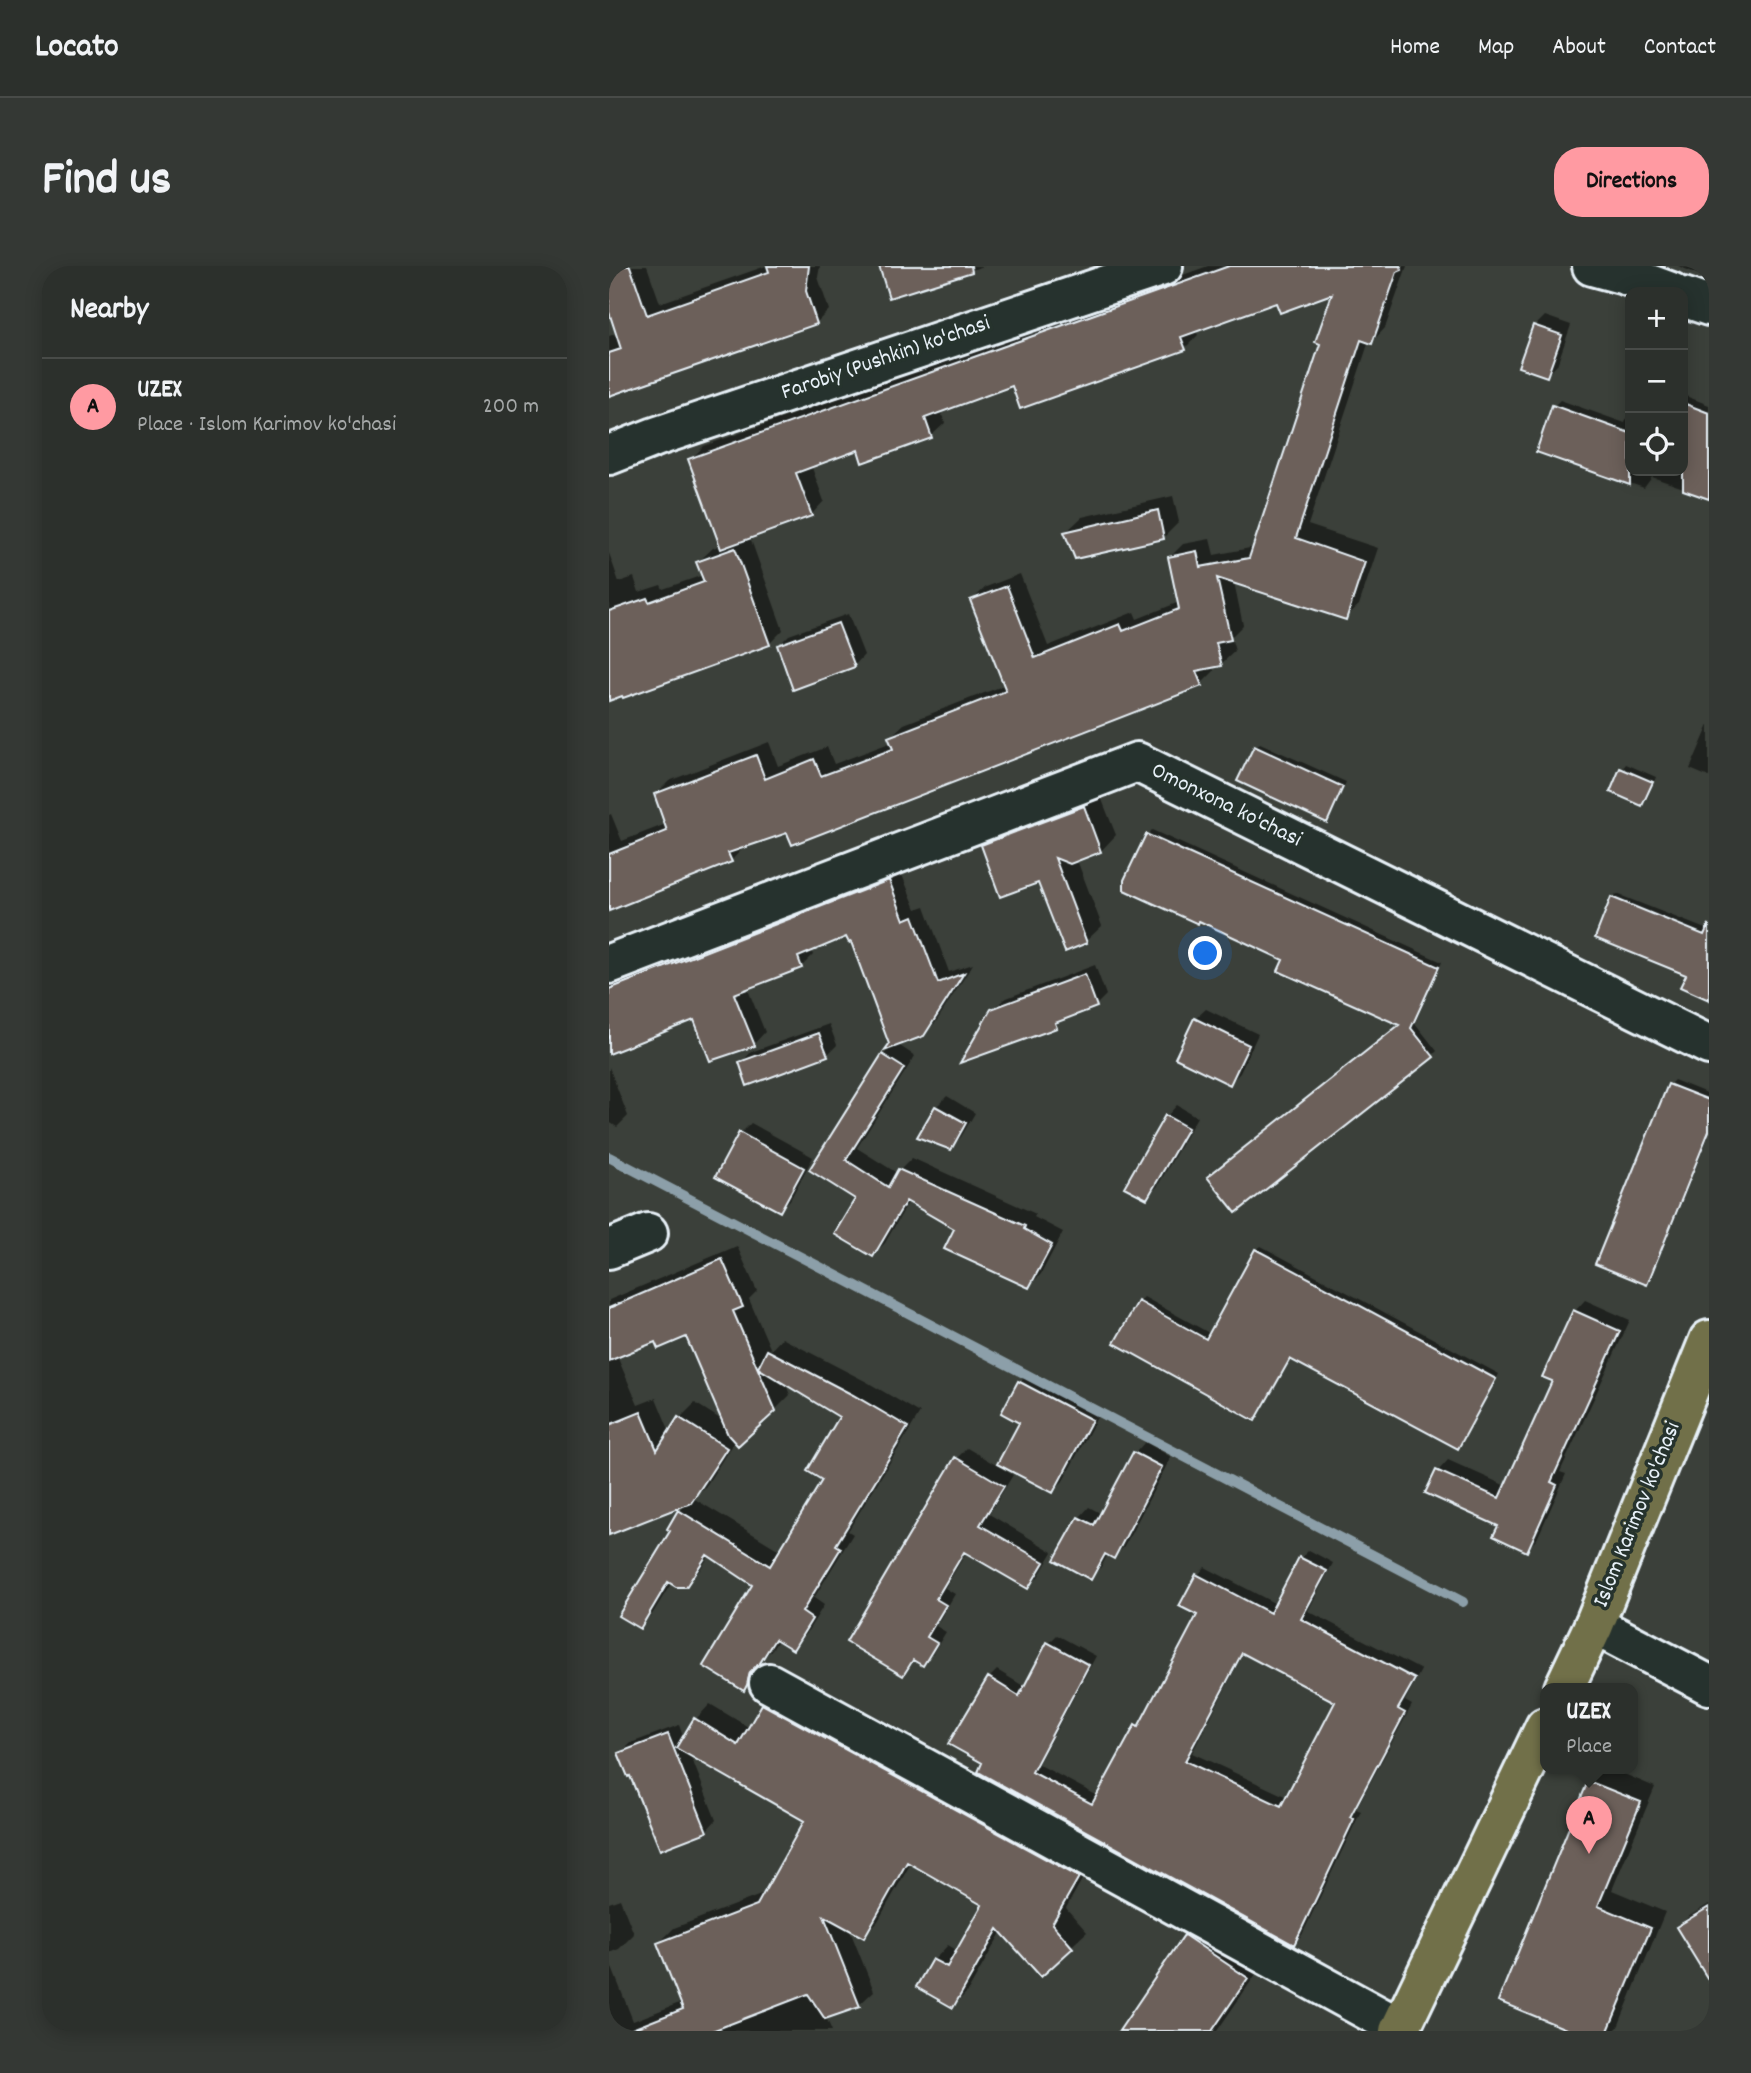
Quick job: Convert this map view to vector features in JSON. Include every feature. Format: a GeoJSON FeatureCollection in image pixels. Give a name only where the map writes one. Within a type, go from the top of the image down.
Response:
{"type":"FeatureCollection","features":[{"type":"Feature","properties":{"kind":"main road","name":"Islom Karimov ko'chasi"},"geometry":{"type":"LineString","coordinates":[[1566,1683],[1594,1625],[1709,1340]]}},
{"type":"Feature","properties":{"kind":"main road"},"geometry":{"type":"LineString","coordinates":[[1400,2030],[1540,1737]]}},
{"type":"Feature","properties":{"kind":"street","name":"Farobiy (Pushkin) ko'chasi"},"geometry":{"type":"LineString","coordinates":[[609,454],[1163,266]]}},
{"type":"Feature","properties":{"kind":"street"},"geometry":{"type":"LineString","coordinates":[[1615,269],[1659,287]]}},
{"type":"Feature","properties":{"kind":"street"},"geometry":{"type":"LineString","coordinates":[[1688,299],[1709,306]]}},
{"type":"Feature","properties":{"kind":"street","name":"Omonxona ko'chasi"},"geometry":{"type":"LineString","coordinates":[[609,964],[1137,762],[1709,1045]]}},
{"type":"Feature","properties":{"kind":"street"},"geometry":{"type":"LineString","coordinates":[[609,1249],[648,1233]]}},
{"type":"Feature","properties":{"kind":"street"},"geometry":{"type":"LineString","coordinates":[[1594,1625],[1709,1685]]}},
{"type":"Feature","properties":{"kind":"street"},"geometry":{"type":"LineString","coordinates":[[769,1683],[1400,2030]]}},
{"type":"Feature","properties":{"kind":"building"},"geometry":{"type":"Polygon","coordinates":[[[609,266],[630,266],[647,315],[769,272],[767,266],[809,266],[806,291],[817,324],[609,396],[609,353],[621,349],[609,312],[609,266]]]}},
{"type":"Feature","properties":{"kind":"building"},"geometry":{"type":"Polygon","coordinates":[[[879,266],[971,266],[972,272],[889,298],[879,266]]]}},
{"type":"Feature","properties":{"kind":"building"},"geometry":{"type":"Polygon","coordinates":[[[1229,266],[1401,266],[1402,270],[1397,272],[1372,344],[1361,340],[1296,538],[1365,562],[1346,620],[1217,578],[1231,640],[1216,643],[1222,666],[1196,671],[1202,686],[792,845],[787,833],[728,853],[732,862],[609,911],[609,854],[667,831],[654,794],[756,755],[765,779],[814,759],[821,776],[893,749],[888,737],[1006,691],[970,600],[1007,586],[1035,658],[1120,624],[1123,631],[1179,609],[1168,557],[1197,551],[1200,567],[1249,558],[1320,344],[1315,342],[1332,294],[1280,313],[1276,303],[1181,337],[1186,350],[1020,409],[1012,386],[925,418],[932,438],[862,463],[858,450],[796,473],[812,516],[721,549],[688,459],[1229,266]]]}},
{"type":"Feature","properties":{"kind":"building"},"geometry":{"type":"Polygon","coordinates":[[[1533,325],[1562,335],[1547,377],[1518,367],[1533,325]]]}},
{"type":"Feature","properties":{"kind":"building"},"geometry":{"type":"Polygon","coordinates":[[[1552,405],[1625,431],[1625,476],[1630,476],[1630,485],[1536,452],[1552,405]]]}},
{"type":"Feature","properties":{"kind":"building"},"geometry":{"type":"Polygon","coordinates":[[[1688,405],[1709,413],[1709,499],[1683,490],[1683,476],[1688,476],[1688,405]]]}},
{"type":"Feature","properties":{"kind":"building"},"geometry":{"type":"Polygon","coordinates":[[[1158,510],[1164,539],[1075,559],[1064,532],[1158,510]]]}},
{"type":"Feature","properties":{"kind":"building"},"geometry":{"type":"Polygon","coordinates":[[[735,548],[770,645],[609,701],[609,611],[647,598],[649,602],[704,582],[696,562],[735,548]]]}},
{"type":"Feature","properties":{"kind":"building"},"geometry":{"type":"Polygon","coordinates":[[[838,623],[855,667],[793,690],[777,645],[838,623]]]}},
{"type":"Feature","properties":{"kind":"building"},"geometry":{"type":"Polygon","coordinates":[[[1254,746],[1343,787],[1327,823],[1237,781],[1254,746]]]}},
{"type":"Feature","properties":{"kind":"building"},"geometry":{"type":"Polygon","coordinates":[[[1620,768],[1653,782],[1642,806],[1610,792],[1620,768]]]}},
{"type":"Feature","properties":{"kind":"building"},"geometry":{"type":"Polygon","coordinates":[[[1084,806],[1101,852],[1070,864],[1055,858],[1087,943],[1065,952],[1038,883],[1000,897],[981,845],[1084,806]]]}},
{"type":"Feature","properties":{"kind":"building"},"geometry":{"type":"Polygon","coordinates":[[[1146,834],[1439,967],[1411,1028],[1434,1057],[1236,1213],[1207,1177],[1399,1025],[1278,971],[1283,960],[1124,890],[1124,880],[1146,834]]]}},
{"type":"Feature","properties":{"kind":"building"},"geometry":{"type":"Polygon","coordinates":[[[889,880],[904,920],[913,916],[938,983],[964,973],[924,1036],[884,1051],[889,1044],[851,942],[849,943],[846,937],[798,957],[802,968],[734,994],[755,1046],[710,1061],[694,1020],[609,1054],[609,989],[889,880]]]}},
{"type":"Feature","properties":{"kind":"building"},"geometry":{"type":"Polygon","coordinates":[[[1611,897],[1704,935],[1709,924],[1709,1000],[1680,987],[1686,975],[1595,938],[1611,897]]]}},
{"type":"Feature","properties":{"kind":"building"},"geometry":{"type":"Polygon","coordinates":[[[1085,974],[1097,1007],[1055,1023],[1057,1028],[960,1063],[991,1009],[1085,974]]]}},
{"type":"Feature","properties":{"kind":"building"},"geometry":{"type":"Polygon","coordinates":[[[1194,1018],[1249,1045],[1230,1085],[1175,1058],[1194,1018]]]}},
{"type":"Feature","properties":{"kind":"building"},"geometry":{"type":"Polygon","coordinates":[[[819,1033],[828,1056],[747,1086],[739,1062],[819,1033]]]}},
{"type":"Feature","properties":{"kind":"building"},"geometry":{"type":"Polygon","coordinates":[[[882,1054],[904,1068],[846,1160],[888,1187],[898,1169],[1025,1226],[1024,1229],[1052,1245],[1029,1288],[944,1249],[954,1229],[906,1201],[873,1257],[834,1234],[855,1199],[809,1170],[882,1054]]]}},
{"type":"Feature","properties":{"kind":"building"},"geometry":{"type":"Polygon","coordinates":[[[1668,1084],[1709,1100],[1709,1131],[1647,1285],[1595,1264],[1668,1084]]]}},
{"type":"Feature","properties":{"kind":"building"},"geometry":{"type":"Polygon","coordinates":[[[935,1106],[966,1123],[951,1150],[917,1137],[935,1106]]]}},
{"type":"Feature","properties":{"kind":"building"},"geometry":{"type":"Polygon","coordinates":[[[1165,1115],[1188,1128],[1147,1199],[1124,1187],[1165,1115]]]}},
{"type":"Feature","properties":{"kind":"building"},"geometry":{"type":"Polygon","coordinates":[[[739,1132],[804,1168],[780,1212],[715,1177],[739,1132]]]}},
{"type":"Feature","properties":{"kind":"building"},"geometry":{"type":"Polygon","coordinates":[[[1255,1249],[1496,1379],[1458,1449],[1290,1359],[1255,1421],[1114,1343],[1138,1301],[1206,1339],[1255,1249]]]}},
{"type":"Feature","properties":{"kind":"building"},"geometry":{"type":"Polygon","coordinates":[[[722,1259],[743,1307],[733,1311],[776,1411],[738,1446],[728,1435],[686,1337],[658,1349],[655,1342],[609,1361],[609,1308],[722,1259]]]}},
{"type":"Feature","properties":{"kind":"building"},"geometry":{"type":"Polygon","coordinates":[[[1573,1310],[1620,1331],[1551,1482],[1557,1485],[1527,1552],[1493,1536],[1498,1526],[1425,1493],[1436,1470],[1499,1498],[1552,1381],[1542,1377],[1573,1310]]]}},
{"type":"Feature","properties":{"kind":"building"},"geometry":{"type":"Polygon","coordinates":[[[767,1350],[908,1427],[836,1545],[841,1548],[802,1612],[812,1619],[793,1650],[775,1639],[760,1663],[750,1672],[744,1691],[703,1666],[752,1585],[707,1555],[686,1587],[676,1587],[668,1582],[640,1629],[618,1616],[670,1531],[667,1529],[678,1510],[770,1566],[822,1480],[807,1471],[839,1417],[758,1368],[767,1350]]]}},
{"type":"Feature","properties":{"kind":"building"},"geometry":{"type":"Polygon","coordinates":[[[1018,1381],[1092,1420],[1053,1493],[997,1464],[1019,1423],[1001,1413],[1018,1381]]]}},
{"type":"Feature","properties":{"kind":"building"},"geometry":{"type":"Polygon","coordinates":[[[641,1412],[657,1450],[678,1417],[727,1448],[691,1503],[609,1535],[609,1425],[641,1412]]]}},
{"type":"Feature","properties":{"kind":"building"},"geometry":{"type":"Polygon","coordinates":[[[1133,1452],[1162,1467],[1114,1559],[1105,1554],[1091,1580],[1054,1560],[1078,1517],[1094,1525],[1133,1452]]]}},
{"type":"Feature","properties":{"kind":"building"},"geometry":{"type":"Polygon","coordinates":[[[955,1457],[1004,1486],[980,1525],[1044,1562],[1028,1589],[964,1552],[936,1599],[946,1605],[927,1637],[937,1643],[923,1666],[913,1660],[903,1676],[846,1642],[955,1457]]]}},
{"type":"Feature","properties":{"kind":"building"},"geometry":{"type":"Polygon","coordinates":[[[1299,1557],[1327,1571],[1301,1619],[1415,1679],[1398,1709],[1405,1713],[1350,1817],[1354,1819],[1294,1945],[978,1772],[982,1763],[948,1744],[988,1677],[1019,1696],[1047,1642],[1089,1665],[1032,1772],[1092,1804],[1135,1725],[1138,1727],[1197,1615],[1179,1606],[1196,1574],[1270,1613],[1299,1557]],[[1242,1653],[1185,1761],[1281,1806],[1335,1702],[1242,1653]]]}},
{"type":"Feature","properties":{"kind":"building"},"geometry":{"type":"Polygon","coordinates":[[[762,1704],[1079,1877],[1052,1924],[1073,1948],[1041,1977],[998,1929],[953,2008],[916,1987],[932,1959],[947,1967],[982,1905],[907,1862],[864,1938],[824,1916],[860,2007],[825,2019],[808,1994],[712,2031],[632,2031],[683,2009],[657,1943],[757,1905],[804,1821],[676,1748],[694,1718],[738,1745],[762,1704]]]}},
{"type":"Feature","properties":{"kind":"building"},"geometry":{"type":"Polygon","coordinates":[[[668,1734],[707,1832],[660,1850],[618,1753],[668,1734]]]}},
{"type":"Feature","properties":{"kind":"building"},"geometry":{"type":"Polygon","coordinates":[[[1588,1781],[1641,1802],[1598,1906],[1651,1928],[1608,2031],[1571,2031],[1498,2001],[1588,1781]]]}},
{"type":"Feature","properties":{"kind":"building"},"geometry":{"type":"Polygon","coordinates":[[[1709,1907],[1709,1981],[1676,1927],[1709,1907]]]}},
{"type":"Feature","properties":{"kind":"building"},"geometry":{"type":"Polygon","coordinates":[[[1184,1935],[1248,1978],[1212,2031],[1119,2031],[1184,1935]]]}},
{"type":"Feature","properties":{"kind":"waterway"},"geometry":{"type":"LineString","coordinates":[[609,1157],[1463,1602]]}},
{"type":"Feature","properties":{"kind":"place","name":"UZEX"},"geometry":{"type":"Point","coordinates":[1589,1854]}}]}
